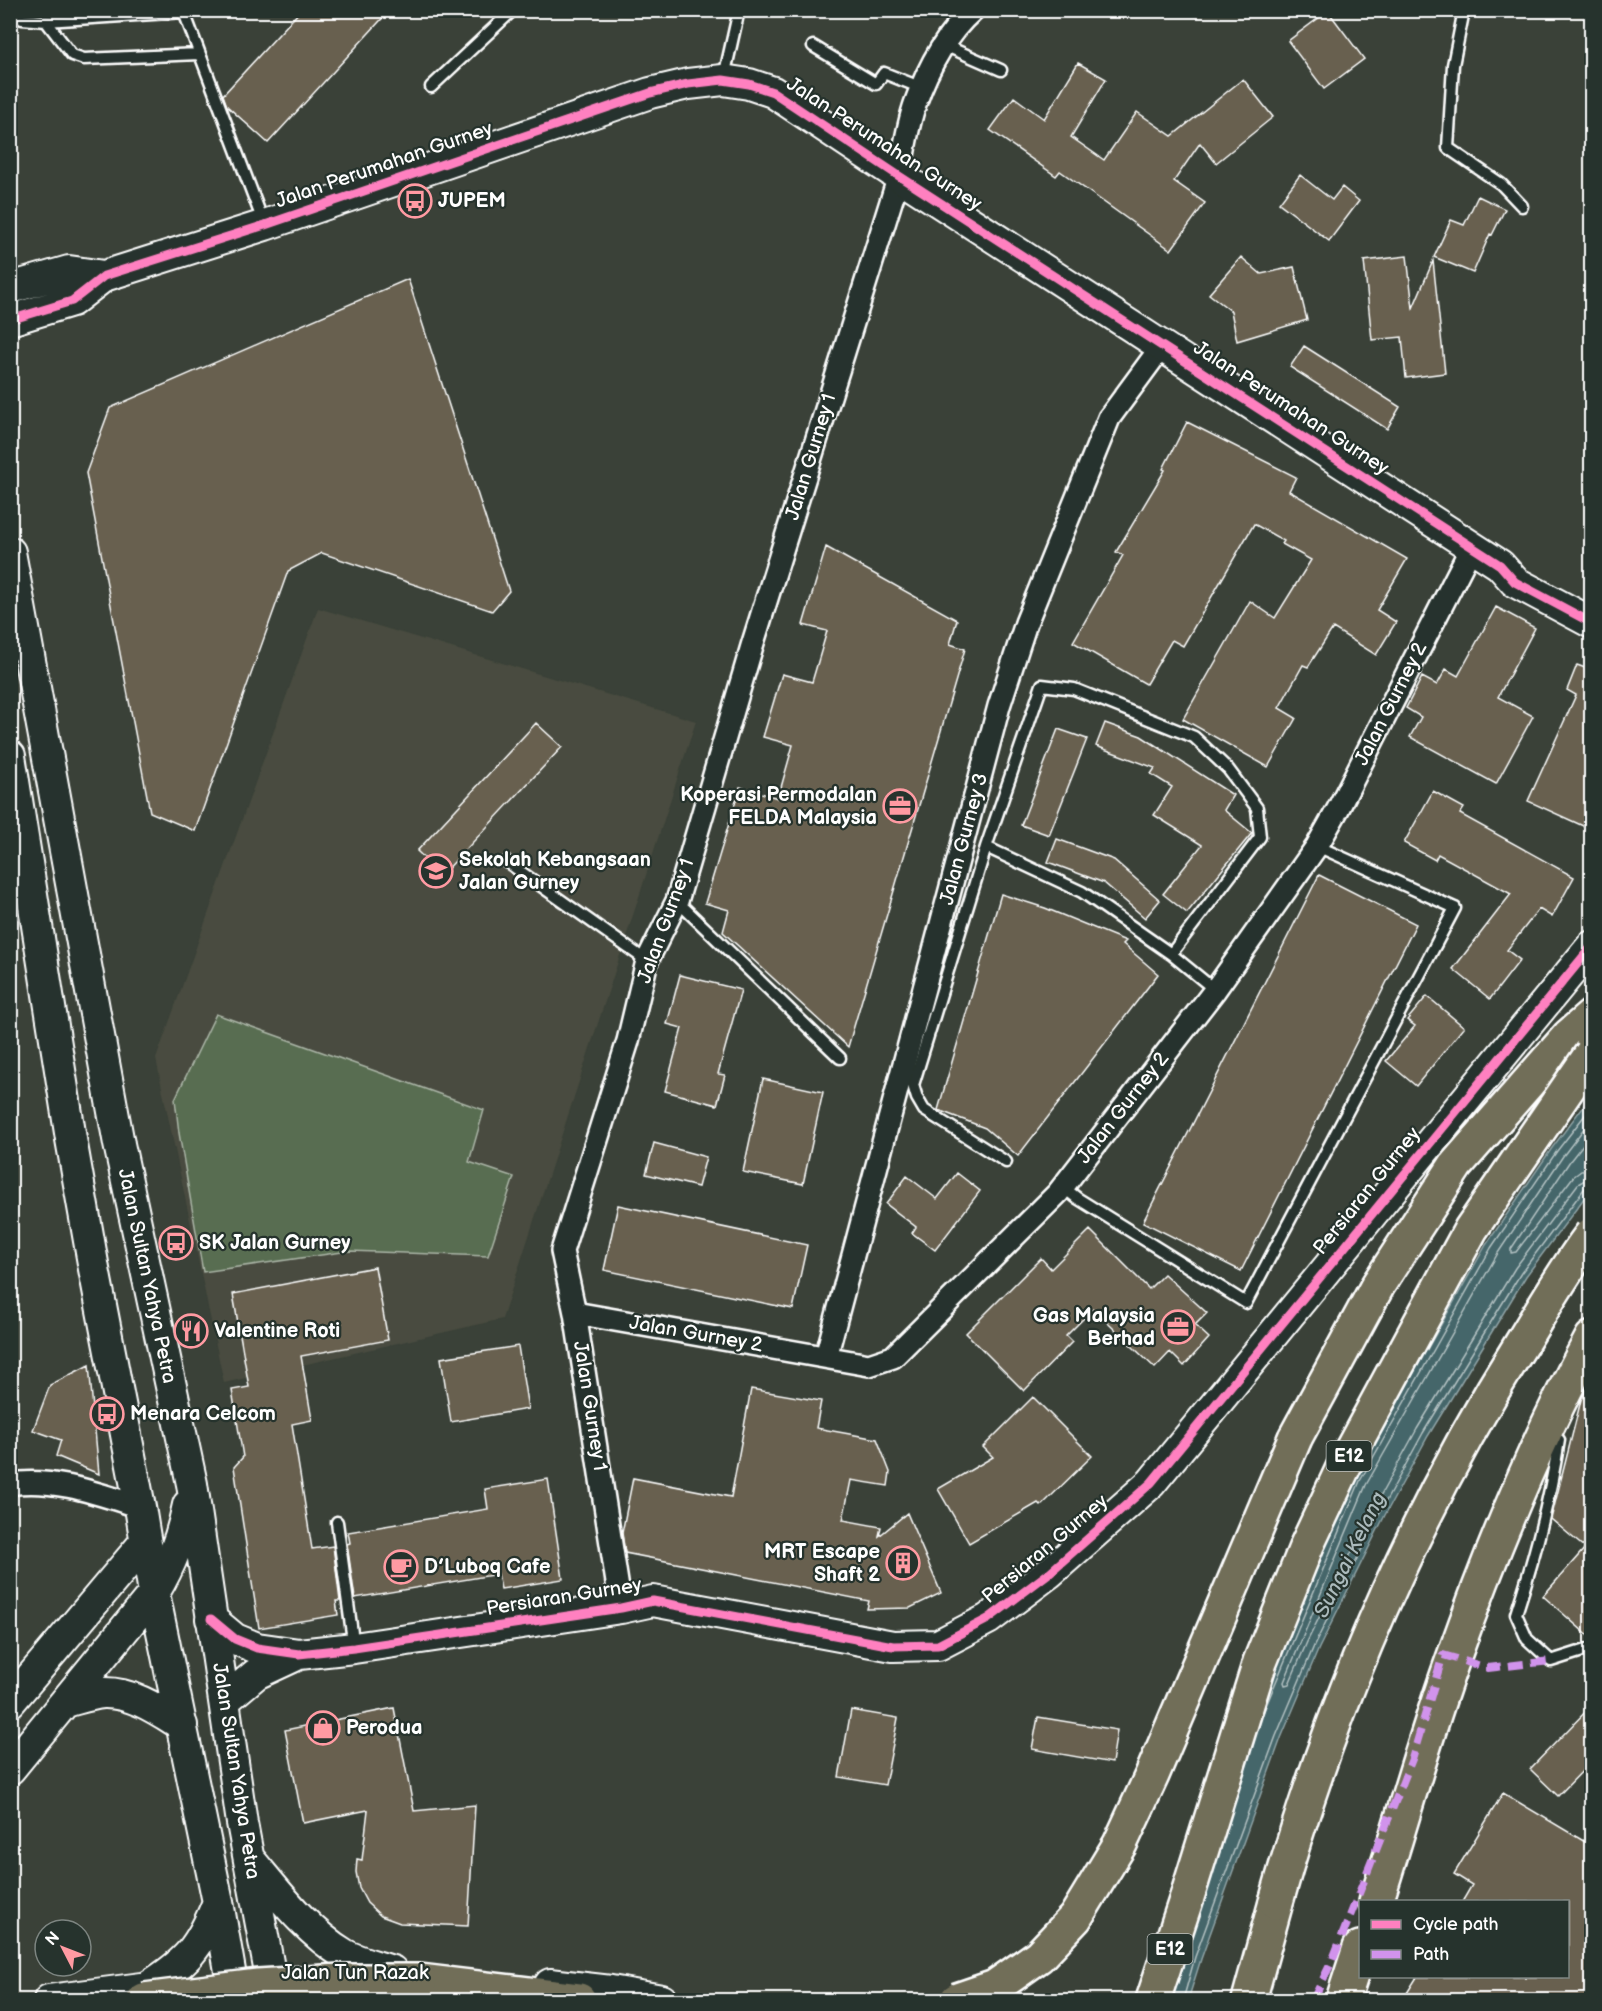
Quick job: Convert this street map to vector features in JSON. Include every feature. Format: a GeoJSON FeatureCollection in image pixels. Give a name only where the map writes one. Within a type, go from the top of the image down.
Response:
{"type":"FeatureCollection","features":[{"type":"Feature","properties":{"kind":"main road","name":"Jalan Perumahan Gurney"},"geometry":{"type":"LineString","coordinates":[[10,320],[72,301],[104,276],[265,225],[650,93],[688,84],[723,80],[749,84],[773,92],[899,176],[1472,546],[1500,565],[1515,582],[1592,623]]}},
{"type":"Feature","properties":{"kind":"main road","name":"Jalan Perumahan Gurney"},"geometry":{"type":"LineString","coordinates":[[10,288],[69,271],[104,276]]}},
{"type":"Feature","properties":{"kind":"main road","name":"Jalan Sultan Yahya Petra"},"geometry":{"type":"LineString","coordinates":[[10,552],[118,1144],[192,1484],[249,1858],[273,1987]]}},
{"type":"Feature","properties":{"kind":"main road","name":"Jalan Perumahan Gurney"},"geometry":{"type":"LineString","coordinates":[[1500,565],[1524,565],[1592,601]]}},
{"type":"Feature","properties":{"kind":"main road","name":"Jalan Sultan Yahya Petra"},"geometry":{"type":"LineString","coordinates":[[10,756],[13,788],[73,1150],[154,1593],[218,1902],[233,1989]]}},
{"type":"Feature","properties":{"kind":"main road","name":"Persiaran Gurney"},"geometry":{"type":"LineString","coordinates":[[211,1619],[235,1639],[257,1648],[299,1654],[354,1648],[621,1608],[653,1601],[892,1646],[938,1645],[988,1619],[1048,1573],[1151,1483],[1592,946]]}},
{"type":"Feature","properties":{"kind":"main road"},"geometry":{"type":"LineString","coordinates":[[957,2001],[995,1987],[1039,1956],[1075,1918],[1120,1844],[1152,1775],[1295,1438],[1378,1285],[1456,1166],[1569,1036],[1592,1016]]}},
{"type":"Feature","properties":{"kind":"main road","name":"E12"},"geometry":{"type":"LineString","coordinates":[[1153,2001],[1260,1662],[1307,1545],[1351,1451],[1471,1230],[1592,1053]]}},
{"type":"Feature","properties":{"kind":"main road"},"geometry":{"type":"LineString","coordinates":[[1249,2001],[1298,1829],[1335,1719],[1379,1609],[1430,1502],[1488,1396],[1592,1234]]}},
{"type":"Feature","properties":{"kind":"main road"},"geometry":{"type":"LineString","coordinates":[[1377,1900],[1452,1660],[1506,1517],[1562,1393],[1592,1338]]}},
{"type":"Feature","properties":{"kind":"main road"},"geometry":{"type":"LineString","coordinates":[[10,1769],[154,1593],[169,1568],[180,1540],[192,1484]]}},
{"type":"Feature","properties":{"kind":"main road"},"geometry":{"type":"LineString","coordinates":[[14,1693],[146,1542]]}},
{"type":"Feature","properties":{"kind":"main road","name":"Persiaran Gurney"},"geometry":{"type":"LineString","coordinates":[[224,1701],[256,1674],[299,1654]]}},
{"type":"Feature","properties":{"kind":"main road"},"geometry":{"type":"LineString","coordinates":[[65,1702],[102,1693],[125,1696],[147,1704],[182,1725]]}},
{"type":"Feature","properties":{"kind":"main road"},"geometry":{"type":"LineString","coordinates":[[249,1858],[287,1904],[322,1937],[345,1954],[392,1971]]}},
{"type":"Feature","properties":{"kind":"main road"},"geometry":{"type":"LineString","coordinates":[[145,1994],[193,1951],[208,1926],[218,1902]]}},
{"type":"Feature","properties":{"kind":"main road"},"geometry":{"type":"LineString","coordinates":[[1343,2001],[1359,1951]]}},
{"type":"Feature","properties":{"kind":"main road","name":"Jalan Tun Razak"},"geometry":{"type":"LineString","coordinates":[[145,1994],[273,1987],[392,1971],[464,1974],[611,1991],[662,2001]]}},
{"type":"Feature","properties":{"kind":"main road","name":"Jalan Tun Razak"},"geometry":{"type":"LineString","coordinates":[[48,2001],[340,1981],[420,1981],[579,2001]]}},
{"type":"Feature","properties":{"kind":"street","name":"Jalan Gurney 1"},"geometry":{"type":"LineString","coordinates":[[621,1608],[575,1313],[562,1251],[628,1041],[647,962],[677,901],[755,636],[899,176],[915,105],[944,45],[973,10]]}},
{"type":"Feature","properties":{"kind":"street","name":"Jalan Gurney 3"},"geometry":{"type":"LineString","coordinates":[[826,1357],[999,706],[1026,623],[1109,418],[1162,346]]}},
{"type":"Feature","properties":{"kind":"street","name":"Jalan Gurney 2"},"geometry":{"type":"LineString","coordinates":[[575,1313],[869,1365],[893,1357],[1063,1187],[1215,990],[1317,846],[1472,546]]}},
{"type":"Feature","properties":{"kind":"street"},"geometry":{"type":"LineString","coordinates":[[10,1484],[47,1483],[78,1489],[140,1507]]}},
{"type":"Feature","properties":{"kind":"lane"},"geometry":{"type":"LineString","coordinates":[[13,10],[22,19],[46,21],[184,12],[265,225]]}},
{"type":"Feature","properties":{"kind":"lane"},"geometry":{"type":"LineString","coordinates":[[46,21],[55,10]]}},
{"type":"Feature","properties":{"kind":"lane"},"geometry":{"type":"LineString","coordinates":[[431,87],[513,10]]}},
{"type":"Feature","properties":{"kind":"lane"},"geometry":{"type":"LineString","coordinates":[[723,80],[739,10]]}},
{"type":"Feature","properties":{"kind":"lane"},"geometry":{"type":"LineString","coordinates":[[1464,10],[1453,65],[1448,147],[1502,184],[1522,206]]}},
{"type":"Feature","properties":{"kind":"lane"},"geometry":{"type":"LineString","coordinates":[[46,21],[72,55],[84,59],[199,54]]}},
{"type":"Feature","properties":{"kind":"lane"},"geometry":{"type":"LineString","coordinates":[[944,45],[1001,70]]}},
{"type":"Feature","properties":{"kind":"lane"},"geometry":{"type":"LineString","coordinates":[[813,46],[876,84],[884,73],[922,88]]}},
{"type":"Feature","properties":{"kind":"lane"},"geometry":{"type":"LineString","coordinates":[[1006,1162],[924,1110],[913,1085],[986,847],[1042,685],[1074,689],[1194,737],[1228,769],[1257,808],[1260,837],[1171,954]]}},
{"type":"Feature","properties":{"kind":"lane"},"geometry":{"type":"LineString","coordinates":[[1063,1187],[1176,1261],[1246,1303],[1455,908],[1317,846]]}},
{"type":"Feature","properties":{"kind":"lane"},"geometry":{"type":"LineString","coordinates":[[986,847],[1082,892],[1171,954],[1215,990]]}},
{"type":"Feature","properties":{"kind":"lane"},"geometry":{"type":"LineString","coordinates":[[507,862],[647,962]]}},
{"type":"Feature","properties":{"kind":"lane"},"geometry":{"type":"LineString","coordinates":[[677,901],[840,1058]]}},
{"type":"Feature","properties":{"kind":"lane"},"geometry":{"type":"LineString","coordinates":[[1559,1440],[1549,1498],[1533,1563],[1516,1614],[1527,1639],[1551,1661],[1592,1648]]}},
{"type":"Feature","properties":{"kind":"lane"},"geometry":{"type":"LineString","coordinates":[[338,1522],[354,1648]]}},
{"type":"Feature","properties":{"kind":"shaded area","name":"Sekolah Kebangsaan Jalan Gurney"},"geometry":{"type":"Polygon","coordinates":[[[318,608],[696,721],[502,1319],[224,1383],[156,1059],[318,608]]]}},
{"type":"Feature","properties":{"kind":"green space"},"geometry":{"type":"Polygon","coordinates":[[[216,1014],[484,1110],[469,1162],[514,1177],[488,1256],[349,1251],[203,1272],[175,1099],[216,1014]]]}},
{"type":"Feature","properties":{"kind":"water","name":"Sungai Kelang"},"geometry":{"type":"Polygon","coordinates":[[[1591,1096],[1591,1189],[1526,1276],[1428,1436],[1385,1515],[1319,1648],[1281,1738],[1188,2000],[1160,2000],[1246,1739],[1354,1479],[1486,1245],[1552,1148],[1591,1096]]]}},
{"type":"Feature","properties":{"kind":"building"},"geometry":{"type":"Polygon","coordinates":[[[301,10],[390,10],[268,143],[227,106],[223,95],[301,10]]]}},
{"type":"Feature","properties":{"kind":"building"},"geometry":{"type":"Polygon","coordinates":[[[1328,11],[1364,59],[1324,89],[1288,41],[1328,11]]]}},
{"type":"Feature","properties":{"kind":"building"},"geometry":{"type":"Polygon","coordinates":[[[1078,63],[1106,79],[1071,137],[1104,160],[1137,112],[1172,136],[1243,79],[1273,117],[1216,163],[1200,143],[1174,181],[1205,203],[1171,250],[1060,171],[1056,176],[990,130],[1014,97],[1044,119],[1078,63]]]}},
{"type":"Feature","properties":{"kind":"building"},"geometry":{"type":"Polygon","coordinates":[[[1300,175],[1332,200],[1342,187],[1359,201],[1329,241],[1279,203],[1300,175]]]}},
{"type":"Feature","properties":{"kind":"building"},"geometry":{"type":"Polygon","coordinates":[[[1478,196],[1505,209],[1492,235],[1490,234],[1473,273],[1434,257],[1451,220],[1464,225],[1478,196]]]}},
{"type":"Feature","properties":{"kind":"building"},"geometry":{"type":"Polygon","coordinates":[[[1407,256],[1413,308],[1433,261],[1445,373],[1406,378],[1402,337],[1372,340],[1364,261],[1407,256]]]}},
{"type":"Feature","properties":{"kind":"building"},"geometry":{"type":"Polygon","coordinates":[[[1241,257],[1261,274],[1294,267],[1307,320],[1237,341],[1231,311],[1209,294],[1241,257]]]}},
{"type":"Feature","properties":{"kind":"building"},"geometry":{"type":"Polygon","coordinates":[[[408,279],[509,591],[492,611],[322,553],[288,571],[195,831],[150,812],[86,473],[110,408],[408,279]]]}},
{"type":"Feature","properties":{"kind":"building"},"geometry":{"type":"Polygon","coordinates":[[[1304,346],[1400,407],[1387,429],[1290,367],[1304,346]]]}},
{"type":"Feature","properties":{"kind":"building"},"geometry":{"type":"Polygon","coordinates":[[[1187,422],[1296,477],[1289,491],[1407,559],[1377,610],[1396,622],[1376,655],[1333,628],[1308,667],[1303,665],[1279,708],[1296,718],[1268,767],[1183,719],[1250,601],[1275,618],[1311,560],[1282,544],[1284,541],[1254,524],[1183,646],[1172,640],[1146,684],[1073,642],[1123,555],[1116,552],[1165,470],[1163,469],[1187,422]]]}},
{"type":"Feature","properties":{"kind":"building"},"geometry":{"type":"Polygon","coordinates":[[[826,547],[957,620],[950,644],[965,649],[848,1047],[723,932],[729,910],[705,903],[740,787],[778,798],[793,745],[763,737],[782,674],[812,682],[827,631],[803,625],[826,547]]]}},
{"type":"Feature","properties":{"kind":"building"},"geometry":{"type":"Polygon","coordinates":[[[1496,607],[1535,628],[1498,697],[1533,716],[1496,784],[1410,737],[1421,717],[1406,708],[1422,677],[1437,685],[1446,669],[1458,676],[1496,607]]]}},
{"type":"Feature","properties":{"kind":"building"},"geometry":{"type":"Polygon","coordinates":[[[1592,662],[1592,830],[1528,801],[1576,695],[1567,690],[1577,665],[1588,669],[1592,662]]]}},
{"type":"Feature","properties":{"kind":"building"},"geometry":{"type":"Polygon","coordinates":[[[536,723],[562,747],[442,875],[417,851],[536,723]]]}},
{"type":"Feature","properties":{"kind":"building"},"geometry":{"type":"Polygon","coordinates":[[[1105,723],[1141,736],[1233,795],[1224,810],[1252,833],[1187,913],[1163,894],[1202,845],[1154,815],[1172,787],[1151,774],[1155,768],[1096,746],[1105,723]]]}},
{"type":"Feature","properties":{"kind":"building"},"geometry":{"type":"Polygon","coordinates":[[[1058,729],[1087,739],[1049,835],[1021,825],[1058,729]]]}},
{"type":"Feature","properties":{"kind":"building"},"geometry":{"type":"Polygon","coordinates":[[[1433,791],[1464,808],[1460,814],[1574,877],[1552,917],[1539,909],[1507,950],[1520,960],[1490,999],[1453,969],[1511,894],[1438,854],[1435,860],[1404,843],[1433,791]]]}},
{"type":"Feature","properties":{"kind":"building"},"geometry":{"type":"Polygon","coordinates":[[[1057,839],[1114,860],[1160,900],[1145,918],[1104,883],[1048,862],[1057,839]]]}},
{"type":"Feature","properties":{"kind":"building"},"geometry":{"type":"Polygon","coordinates":[[[1319,875],[1416,924],[1241,1271],[1143,1222],[1319,875]]]}},
{"type":"Feature","properties":{"kind":"building"},"geometry":{"type":"Polygon","coordinates":[[[1001,894],[1045,908],[1126,941],[1123,944],[1158,974],[1018,1156],[985,1128],[938,1110],[1001,894]]]}},
{"type":"Feature","properties":{"kind":"building"},"geometry":{"type":"Polygon","coordinates":[[[680,975],[741,990],[718,1074],[725,1075],[717,1105],[665,1091],[682,1028],[667,1024],[680,975]]]}},
{"type":"Feature","properties":{"kind":"building"},"geometry":{"type":"Polygon","coordinates":[[[1427,996],[1464,1027],[1416,1086],[1386,1061],[1415,1026],[1407,1020],[1427,996]]]}},
{"type":"Feature","properties":{"kind":"building"},"geometry":{"type":"Polygon","coordinates":[[[763,1079],[823,1092],[803,1184],[743,1172],[763,1079]]]}},
{"type":"Feature","properties":{"kind":"building"},"geometry":{"type":"Polygon","coordinates":[[[654,1143],[706,1157],[698,1187],[646,1174],[654,1143]]]}},
{"type":"Feature","properties":{"kind":"building"},"geometry":{"type":"Polygon","coordinates":[[[957,1173],[980,1191],[935,1250],[912,1233],[916,1227],[886,1204],[907,1176],[937,1199],[957,1173]]]}},
{"type":"Feature","properties":{"kind":"building"},"geometry":{"type":"Polygon","coordinates":[[[618,1205],[807,1245],[793,1309],[604,1270],[618,1205]]]}},
{"type":"Feature","properties":{"kind":"building"},"geometry":{"type":"Polygon","coordinates":[[[1090,1230],[1149,1289],[1164,1274],[1207,1313],[1195,1325],[1209,1338],[1184,1366],[1170,1352],[1155,1368],[1093,1309],[1066,1336],[1072,1342],[1024,1391],[966,1333],[1041,1258],[1051,1269],[1090,1230]]]}},
{"type":"Feature","properties":{"kind":"building"},"geometry":{"type":"Polygon","coordinates":[[[375,1267],[388,1340],[301,1356],[312,1420],[292,1424],[312,1549],[333,1546],[340,1601],[336,1601],[338,1615],[259,1628],[234,1467],[243,1457],[232,1390],[249,1387],[233,1294],[375,1267]]]}},
{"type":"Feature","properties":{"kind":"building"},"geometry":{"type":"Polygon","coordinates":[[[518,1346],[528,1409],[451,1422],[441,1358],[518,1346]]]}},
{"type":"Feature","properties":{"kind":"building"},"geometry":{"type":"Polygon","coordinates":[[[89,1365],[99,1474],[56,1456],[61,1440],[33,1430],[50,1385],[89,1365]]]}},
{"type":"Feature","properties":{"kind":"building"},"geometry":{"type":"Polygon","coordinates":[[[1588,1386],[1592,1386],[1592,1639],[1543,1596],[1585,1548],[1551,1519],[1581,1400],[1588,1386]]]}},
{"type":"Feature","properties":{"kind":"building"},"geometry":{"type":"Polygon","coordinates":[[[751,1389],[821,1401],[816,1428],[877,1439],[890,1472],[888,1486],[851,1480],[843,1520],[881,1527],[879,1536],[907,1513],[941,1593],[910,1608],[867,1609],[869,1601],[625,1553],[622,1533],[633,1478],[731,1497],[751,1389]]]}},
{"type":"Feature","properties":{"kind":"building"},"geometry":{"type":"Polygon","coordinates":[[[1033,1397],[1092,1456],[1041,1506],[1038,1503],[969,1543],[938,1489],[993,1457],[983,1447],[1033,1397]]]}},
{"type":"Feature","properties":{"kind":"building"},"geometry":{"type":"Polygon","coordinates":[[[548,1479],[563,1579],[501,1589],[498,1574],[355,1598],[347,1544],[350,1543],[348,1532],[488,1509],[485,1489],[548,1479]]]}},
{"type":"Feature","properties":{"kind":"building"},"geometry":{"type":"Polygon","coordinates":[[[1592,1705],[1592,1761],[1558,1796],[1530,1769],[1592,1705]]]}},
{"type":"Feature","properties":{"kind":"building"},"geometry":{"type":"Polygon","coordinates":[[[394,1708],[414,1811],[475,1805],[468,1926],[400,1923],[381,1916],[367,1903],[359,1888],[356,1872],[357,1859],[362,1860],[368,1810],[303,1823],[285,1730],[394,1708]]]}},
{"type":"Feature","properties":{"kind":"building"},"geometry":{"type":"Polygon","coordinates":[[[851,1710],[898,1718],[885,1785],[839,1777],[851,1710]]]}},
{"type":"Feature","properties":{"kind":"building"},"geometry":{"type":"Polygon","coordinates":[[[1038,1717],[1117,1730],[1112,1763],[1032,1749],[1038,1717]]]}},
{"type":"Feature","properties":{"kind":"building"},"geometry":{"type":"Polygon","coordinates":[[[1503,1793],[1592,1846],[1592,2001],[1402,2001],[1416,1978],[1569,1978],[1569,1900],[1463,1900],[1472,1885],[1454,1874],[1503,1793]]]}},
{"type":"Feature","properties":{"kind":"marked path"},"geometry":{"type":"LineString","coordinates":[[1313,2000],[1333,1959],[1412,1759],[1443,1655],[1488,1668],[1551,1661]]}},
{"type":"Feature","properties":{"kind":"cycle path"},"geometry":{"type":"LineString","coordinates":[[10,320],[72,301],[104,276],[265,225],[650,93],[688,84],[723,80],[749,84],[773,92],[1500,565],[1515,582],[1592,623]]}},
{"type":"Feature","properties":{"kind":"cycle path"},"geometry":{"type":"LineString","coordinates":[[211,1619],[235,1639],[257,1648],[299,1654],[354,1648],[621,1608],[653,1601],[893,1646],[938,1645],[988,1619],[1049,1573],[1151,1483],[1592,946]]}},
{"type":"Feature","properties":{"kind":"place","name":"JUPEM"},"geometry":{"type":"Point","coordinates":[415,201]}},
{"type":"Feature","properties":{"kind":"place","name":"Koperasi Permodalan FELDA Malaysia"},"geometry":{"type":"Point","coordinates":[900,806]}},
{"type":"Feature","properties":{"kind":"place","name":"Sekolah Kebangsaan Jalan Gurney"},"geometry":{"type":"Point","coordinates":[436,871]}},
{"type":"Feature","properties":{"kind":"place","name":"SK Jalan Gurney"},"geometry":{"type":"Point","coordinates":[176,1243]}},
{"type":"Feature","properties":{"kind":"place","name":"Gas Malaysia Berhad"},"geometry":{"type":"Point","coordinates":[1178,1327]}},
{"type":"Feature","properties":{"kind":"place","name":"Valentine Roti"},"geometry":{"type":"Point","coordinates":[191,1331]}},
{"type":"Feature","properties":{"kind":"place","name":"Menara Celcom"},"geometry":{"type":"Point","coordinates":[107,1414]}},
{"type":"Feature","properties":{"kind":"place","name":"MRT Escape Shaft 2"},"geometry":{"type":"Point","coordinates":[903,1563]}},
{"type":"Feature","properties":{"kind":"place","name":"D’Luboq Cafe"},"geometry":{"type":"Point","coordinates":[401,1567]}},
{"type":"Feature","properties":{"kind":"place","name":"Perodua"},"geometry":{"type":"Point","coordinates":[323,1728]}}]}
